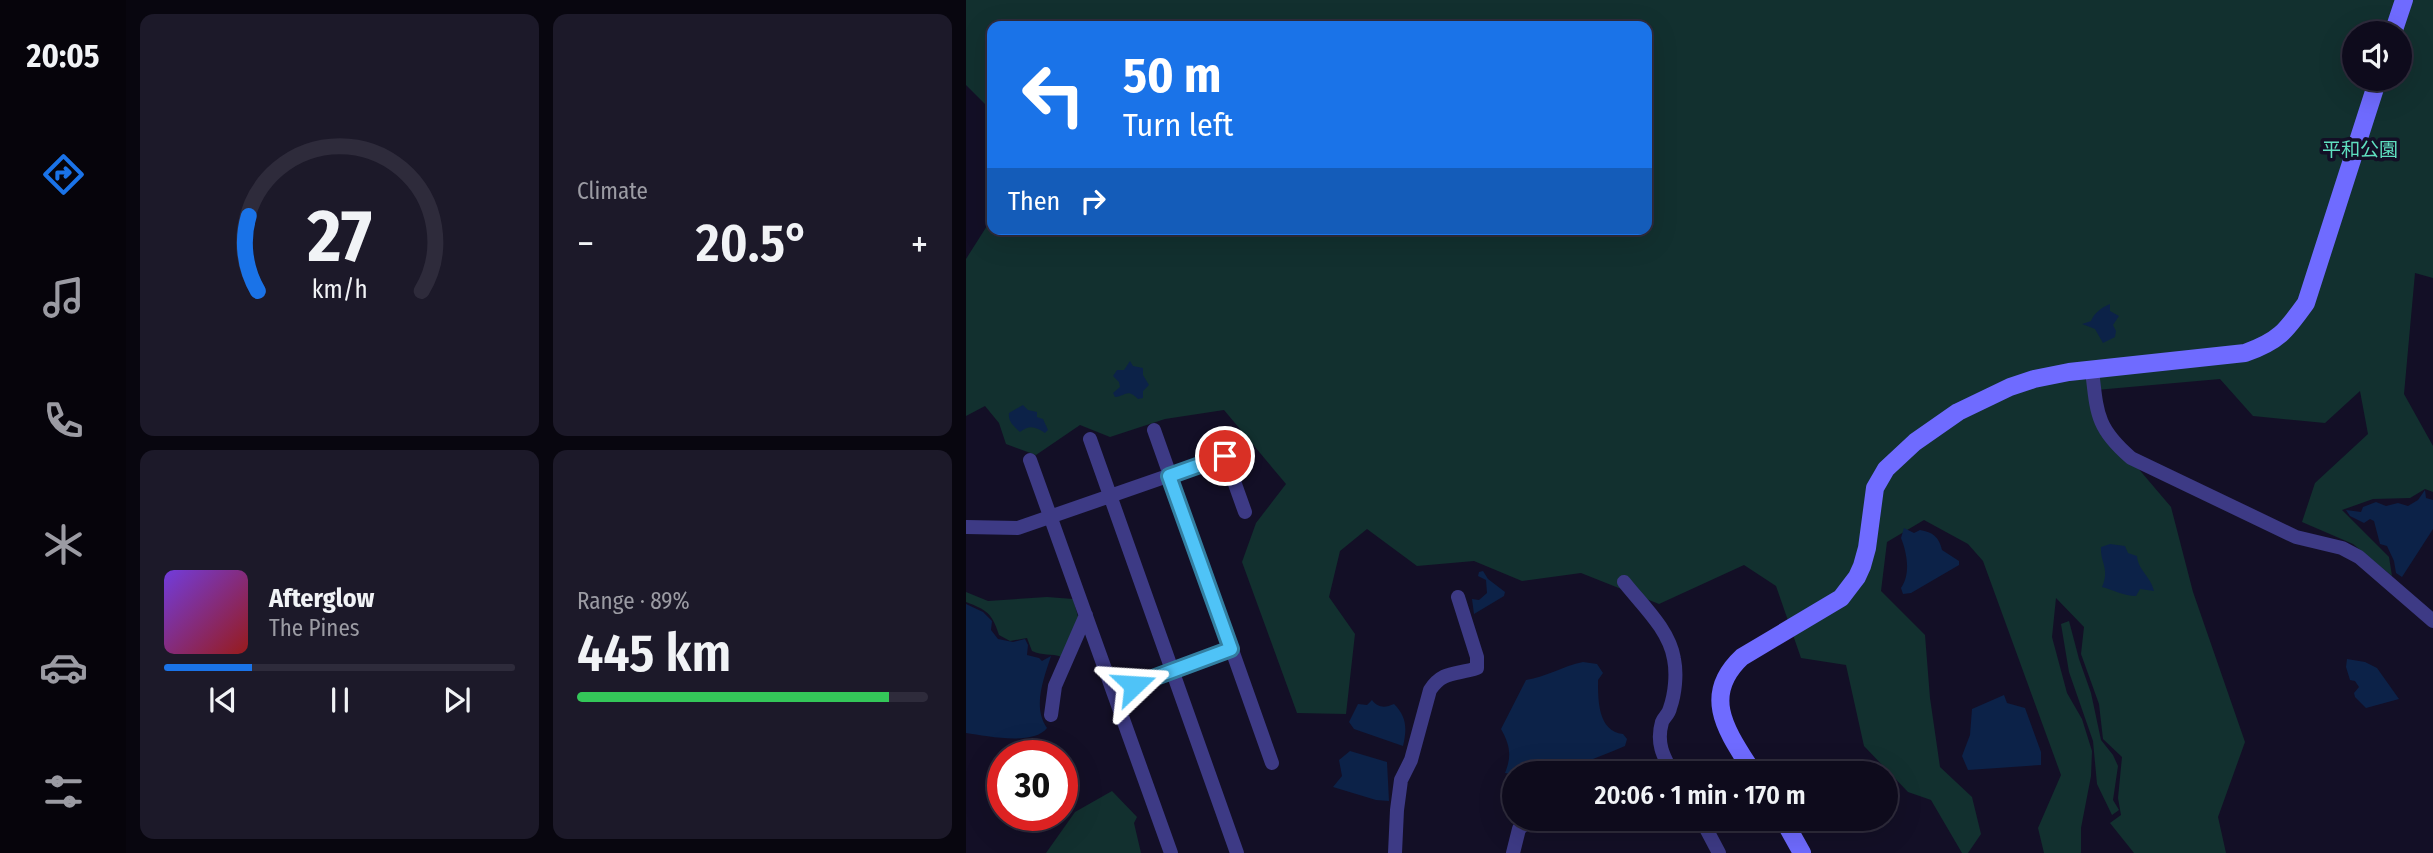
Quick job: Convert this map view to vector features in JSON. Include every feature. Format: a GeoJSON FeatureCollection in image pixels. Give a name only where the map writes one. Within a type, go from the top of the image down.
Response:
{"type":"FeatureCollection","features":[{"type":"Feature","properties":{"kind":"street"},"geometry":{"type":"LineString","coordinates":[[2397,21],[2403,0]]}},
{"type":"Feature","properties":{"kind":"street"},"geometry":{"type":"LineString","coordinates":[[1745,761],[1723,720],[1720,701],[1729,669],[1742,657],[1841,598],[1863,566],[1875,488],[1886,469],[1915,442],[1958,412],[1989,396],[2034,379],[2245,352],[2269,345],[2287,329],[2306,303],[2374,91]]}},
{"type":"Feature","properties":{"kind":"street"},"geometry":{"type":"LineString","coordinates":[[2092,370],[2097,414],[2111,441],[2130,458],[2296,537],[2342,548],[2359,557],[2433,621]]}},
{"type":"Feature","properties":{"kind":"street"},"geometry":{"type":"LineString","coordinates":[[1154,430],[1272,763]]}},
{"type":"Feature","properties":{"kind":"street"},"geometry":{"type":"LineString","coordinates":[[1090,439],[1237,853]]}},
{"type":"Feature","properties":{"kind":"street"},"geometry":{"type":"LineString","coordinates":[[966,527],[1018,528],[1225,456],[1245,512]]}},
{"type":"Feature","properties":{"kind":"street"},"geometry":{"type":"LineString","coordinates":[[1030,460],[1171,853]]}},
{"type":"Feature","properties":{"kind":"street"},"geometry":{"type":"LineString","coordinates":[[1623,582],[1658,624],[1668,640],[1674,659],[1675,677],[1670,710],[1663,719],[1659,740],[1666,761]]}},
{"type":"Feature","properties":{"kind":"street"},"geometry":{"type":"LineString","coordinates":[[1395,853],[1401,780],[1411,760],[1430,690],[1436,681],[1447,674],[1477,667],[1477,657],[1458,597]]}},
{"type":"Feature","properties":{"kind":"street"},"geometry":{"type":"LineString","coordinates":[[1051,715],[1055,686],[1086,615]]}},
{"type":"Feature","properties":{"kind":"street"},"geometry":{"type":"LineString","coordinates":[[1115,692],[1231,649]]}},
{"type":"Feature","properties":{"kind":"street"},"geometry":{"type":"LineString","coordinates":[[1513,853],[1518,831]]}},
{"type":"Feature","properties":{"kind":"street"},"geometry":{"type":"LineString","coordinates":[[1707,831],[1719,853]]}},
{"type":"Feature","properties":{"kind":"street"},"geometry":{"type":"LineString","coordinates":[[1790,831],[1802,853]]}},
{"type":"Feature","properties":{"kind":"green space","name":"平和公園"},"geometry":{"type":"Polygon","coordinates":[[[966,0],[2433,0],[2433,278],[2415,273],[2404,394],[2433,446],[2433,492],[2425,489],[2410,498],[2373,499],[2342,510],[2389,557],[2392,576],[2353,544],[2302,522],[2315,483],[2368,434],[2360,391],[2325,423],[2253,416],[2220,379],[2096,390],[2103,427],[2171,507],[2193,592],[2245,742],[2218,817],[2226,853],[2134,853],[2110,823],[2121,815],[2118,798],[2122,757],[2103,739],[2099,704],[2081,654],[2084,627],[2056,598],[2052,637],[2067,693],[2082,719],[2092,751],[2091,776],[2081,828],[2081,853],[2044,853],[2038,828],[2061,775],[1983,561],[1968,544],[1924,520],[1887,542],[1881,591],[1925,635],[1930,698],[1940,767],[1972,797],[1981,834],[1968,853],[1962,853],[1931,800],[1908,792],[1898,782],[1898,761],[1878,761],[1864,746],[1846,665],[1801,658],[1776,586],[1744,565],[1659,604],[1581,573],[1522,581],[1474,561],[1417,566],[1367,529],[1340,551],[1329,597],[1355,634],[1346,714],[1297,713],[1242,562],[1256,523],[1286,484],[1224,410],[1165,419],[1110,437],[1080,425],[1036,455],[1006,444],[999,423],[985,406],[966,416],[966,259],[987,226],[987,235],[1652,235],[1652,21],[987,21],[987,106],[966,85],[966,0]]]}},
{"type":"Feature","properties":{"kind":"green space"},"geometry":{"type":"Polygon","coordinates":[[[966,592],[988,601],[1047,597],[1073,599],[1079,620],[1062,657],[1039,653],[1032,651],[1027,638],[1010,641],[999,635],[988,613],[966,602],[966,592]]]}},
{"type":"Feature","properties":{"kind":"green space"},"geometry":{"type":"Polygon","coordinates":[[[2069,621],[2091,693],[2101,740],[2118,766],[2113,800],[2119,810],[2112,815],[2097,784],[2093,741],[2069,672],[2061,624],[2069,621]]]}},
{"type":"Feature","properties":{"kind":"green space"},"geometry":{"type":"Polygon","coordinates":[[[1112,791],[1137,817],[1134,823],[1141,853],[1046,853],[1062,831],[1078,831],[1078,810],[1112,791]]]}},
{"type":"Feature","properties":{"kind":"water"},"geometry":{"type":"Polygon","coordinates":[[[2110,304],[2110,311],[2119,316],[2113,325],[2115,337],[2103,343],[2095,329],[2082,324],[2091,321],[2094,315],[2110,304]]]}},
{"type":"Feature","properties":{"kind":"water"},"geometry":{"type":"Polygon","coordinates":[[[1130,361],[1133,366],[1143,368],[1143,375],[1149,385],[1143,391],[1143,398],[1138,399],[1129,393],[1115,397],[1113,393],[1120,387],[1113,376],[1117,370],[1124,370],[1130,361]]]}},
{"type":"Feature","properties":{"kind":"water"},"geometry":{"type":"Polygon","coordinates":[[[1023,405],[1028,410],[1037,412],[1037,417],[1043,419],[1048,430],[1045,433],[1033,427],[1020,432],[1012,424],[1009,413],[1023,405]]]}},
{"type":"Feature","properties":{"kind":"water"},"geometry":{"type":"Polygon","coordinates":[[[2425,490],[2426,498],[2433,500],[2433,529],[2402,577],[2396,573],[2387,546],[2380,544],[2374,521],[2370,519],[2364,523],[2350,516],[2346,510],[2361,512],[2363,507],[2376,502],[2386,506],[2398,503],[2408,506],[2418,500],[2425,490]]]}},
{"type":"Feature","properties":{"kind":"water"},"geometry":{"type":"Polygon","coordinates":[[[1904,528],[1914,533],[1920,530],[1932,534],[1937,538],[1942,550],[1959,561],[1959,565],[1911,593],[1903,594],[1901,588],[1907,570],[1901,538],[1904,528]]]}},
{"type":"Feature","properties":{"kind":"water"},"geometry":{"type":"Polygon","coordinates":[[[2110,544],[2125,546],[2128,553],[2137,556],[2154,591],[2140,589],[2136,596],[2132,596],[2102,587],[2105,570],[2101,547],[2110,544]]]}},
{"type":"Feature","properties":{"kind":"water"},"geometry":{"type":"Polygon","coordinates":[[[1483,571],[1488,579],[1505,592],[1504,596],[1474,614],[1472,599],[1479,600],[1487,593],[1486,580],[1478,576],[1479,572],[1483,571]]]}},
{"type":"Feature","properties":{"kind":"water"},"geometry":{"type":"Polygon","coordinates":[[[966,604],[983,612],[992,621],[991,630],[998,639],[1013,642],[1025,639],[1028,645],[1027,655],[1042,661],[1051,656],[1040,702],[1040,711],[1047,728],[1040,734],[1009,738],[966,733],[966,604]]]}},
{"type":"Feature","properties":{"kind":"water"},"geometry":{"type":"Polygon","coordinates":[[[2347,659],[2365,662],[2377,668],[2399,699],[2366,708],[2355,697],[2354,693],[2359,687],[2355,681],[2350,680],[2346,667],[2347,659]]]}},
{"type":"Feature","properties":{"kind":"water"},"geometry":{"type":"Polygon","coordinates":[[[1583,662],[1597,664],[1603,673],[1598,680],[1601,714],[1609,727],[1627,739],[1625,746],[1586,761],[1509,761],[1509,751],[1501,729],[1526,680],[1583,662]]]}},
{"type":"Feature","properties":{"kind":"water"},"geometry":{"type":"Polygon","coordinates":[[[2004,695],[2007,703],[2025,708],[2041,752],[2041,765],[1968,770],[1962,756],[1970,735],[1972,709],[2004,695]]]}},
{"type":"Feature","properties":{"kind":"water"},"geometry":{"type":"Polygon","coordinates":[[[1372,700],[1379,706],[1394,704],[1398,709],[1405,723],[1403,746],[1354,729],[1349,722],[1358,704],[1367,705],[1372,700]]]}},
{"type":"Feature","properties":{"kind":"water"},"geometry":{"type":"Polygon","coordinates":[[[1350,751],[1387,762],[1389,801],[1376,800],[1333,787],[1342,776],[1339,760],[1350,751]]]}},
{"type":"Feature","properties":{"kind":"route"},"geometry":{"type":"LineString","coordinates":[[1134,685],[1231,649],[1169,476],[1225,456]]}}]}
